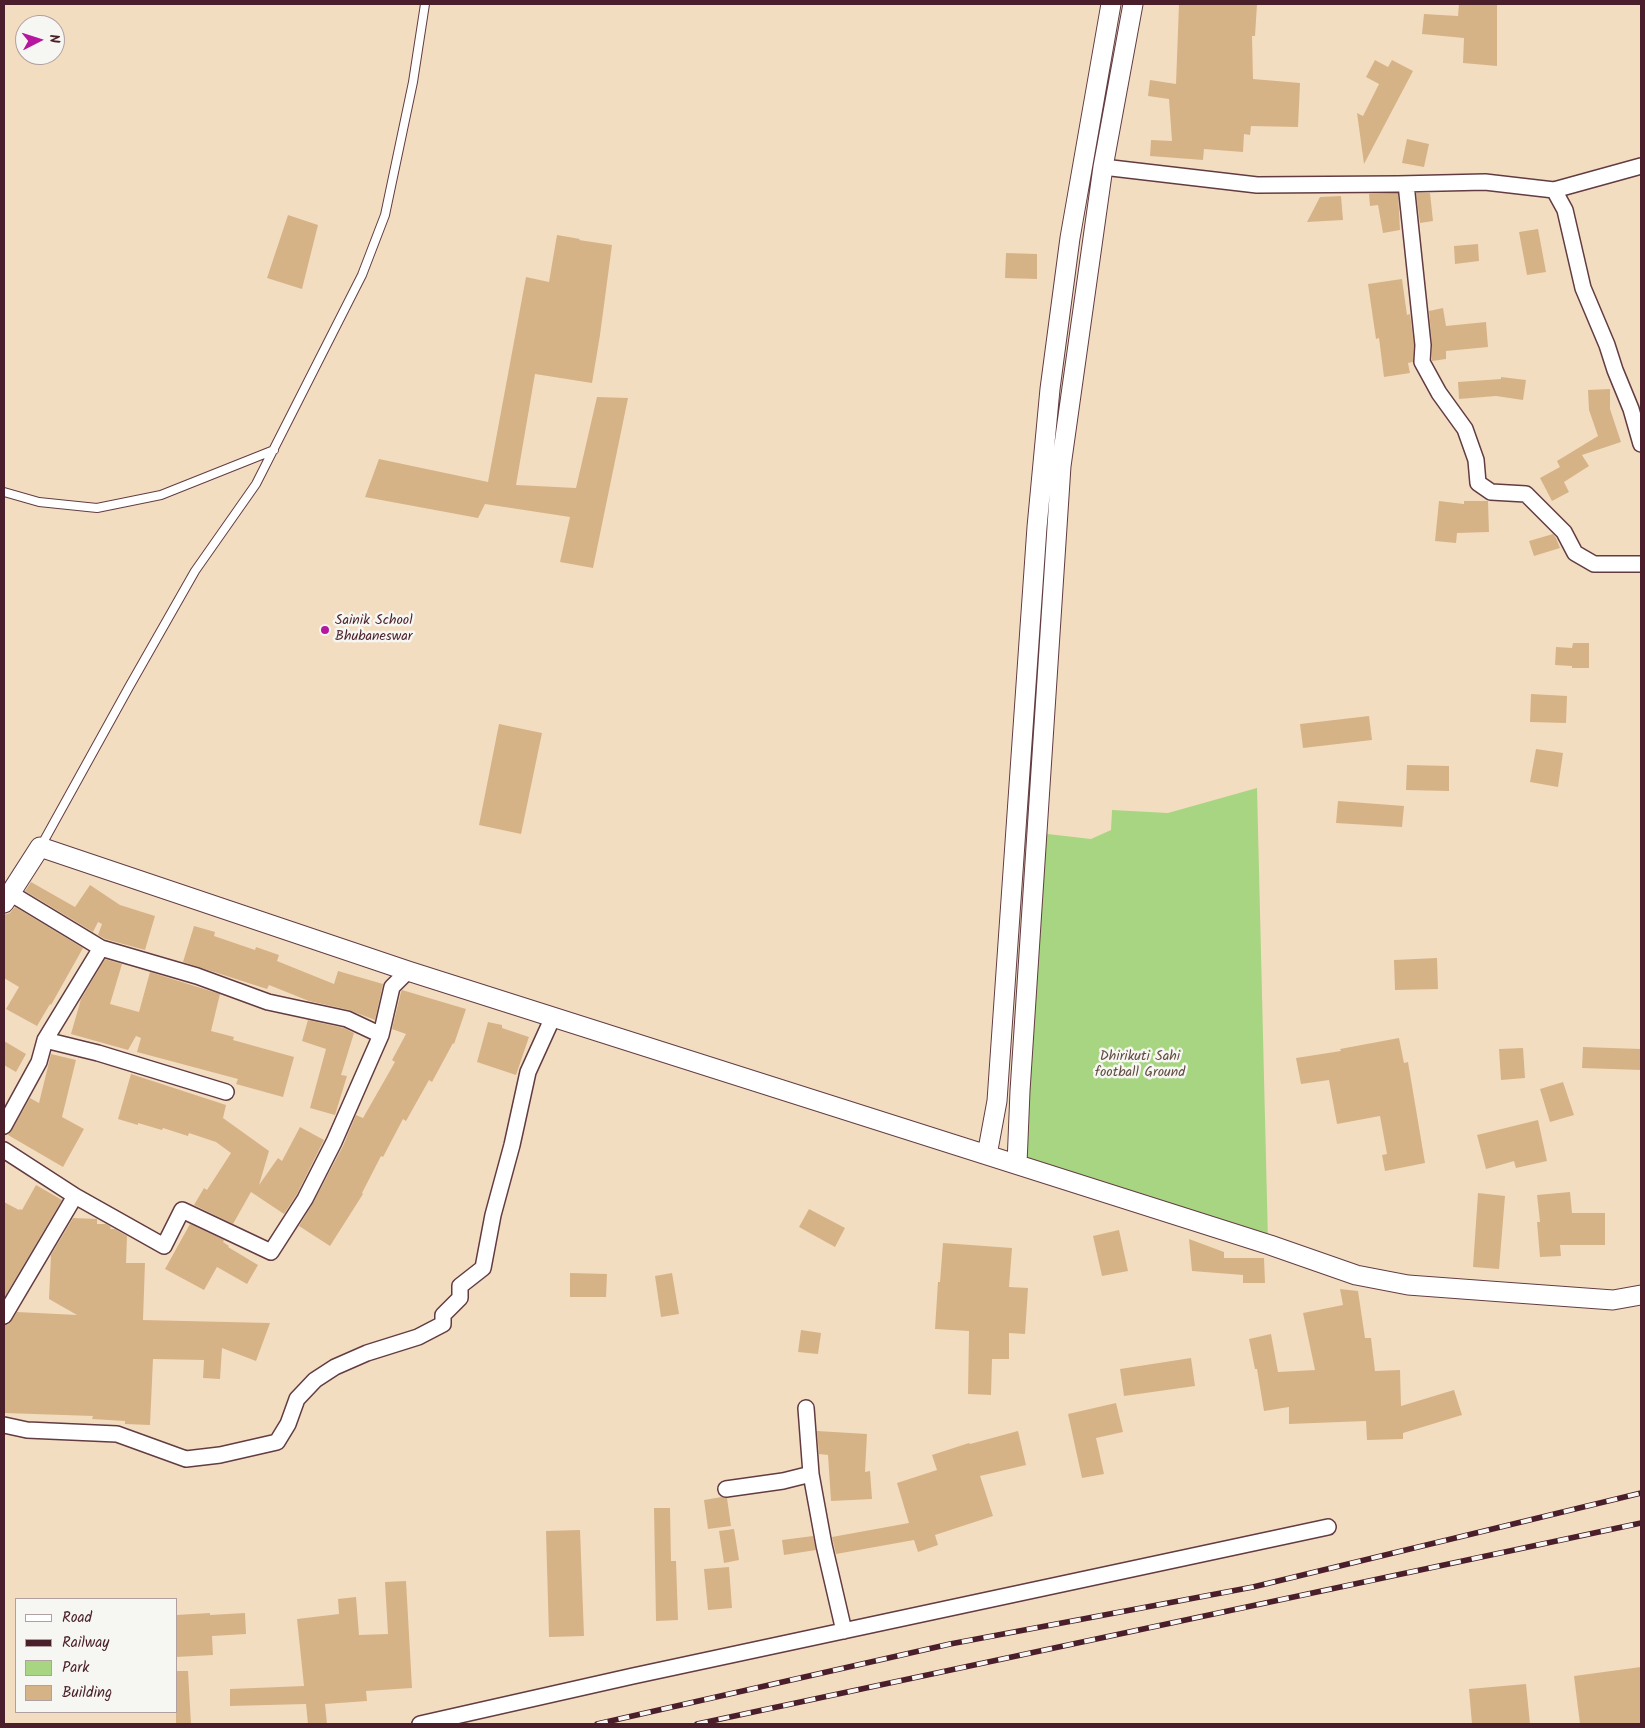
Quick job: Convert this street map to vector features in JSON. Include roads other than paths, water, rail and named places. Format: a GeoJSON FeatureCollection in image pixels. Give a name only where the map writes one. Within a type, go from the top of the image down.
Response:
{"type":"FeatureCollection","features":[{"type":"Feature","properties":{"kind":"street"},"geometry":{"type":"LineString","coordinates":[[987,1155],[997,1102],[1037,537],[1050,389],[1070,238],[1111,4]]}},
{"type":"Feature","properties":{"kind":"street"},"geometry":{"type":"LineString","coordinates":[[1017,1164],[1020,1091],[1061,466],[1102,167],[1133,4]]}},
{"type":"Feature","properties":{"kind":"street"},"geometry":{"type":"LineString","coordinates":[[1102,167],[1257,185],[1485,182],[1554,190],[1641,166]]}},
{"type":"Feature","properties":{"kind":"street"},"geometry":{"type":"LineString","coordinates":[[1406,184],[1423,345],[1422,362],[1439,393],[1465,429],[1476,460],[1478,483],[1491,492],[1526,494],[1564,532],[1575,553],[1594,564],[1641,564]]}},
{"type":"Feature","properties":{"kind":"street"},"geometry":{"type":"LineString","coordinates":[[1554,190],[1565,210],[1583,288],[1607,345],[1641,444]]}},
{"type":"Feature","properties":{"kind":"street"},"geometry":{"type":"LineString","coordinates":[[381,1035],[347,1019],[268,1002],[197,976],[101,948],[7,898],[40,847],[408,971],[1270,1245],[1356,1275],[1408,1285],[1494,1292],[1613,1300],[1641,1295]]}},
{"type":"Feature","properties":{"kind":"street"},"geometry":{"type":"LineString","coordinates":[[4,1126],[39,1062],[45,1040],[101,948]]}},
{"type":"Feature","properties":{"kind":"street"},"geometry":{"type":"LineString","coordinates":[[4,1150],[75,1196],[164,1246],[182,1210],[271,1252],[305,1199],[334,1142],[381,1035],[392,987],[408,971]]}},
{"type":"Feature","properties":{"kind":"street"},"geometry":{"type":"LineString","coordinates":[[4,1425],[27,1430],[117,1434],[186,1459],[220,1455],[277,1442],[288,1424],[298,1398],[315,1380],[334,1367],[367,1353],[418,1337],[443,1324],[443,1315],[460,1298],[460,1286],[482,1268],[528,1072],[553,1016]]}},
{"type":"Feature","properties":{"kind":"street"},"geometry":{"type":"LineString","coordinates":[[45,1040],[226,1092]]}},
{"type":"Feature","properties":{"kind":"street"},"geometry":{"type":"LineString","coordinates":[[4,1316],[75,1196]]}},
{"type":"Feature","properties":{"kind":"street"},"geometry":{"type":"LineString","coordinates":[[806,1408],[811,1474],[824,1545],[844,1631]]}},
{"type":"Feature","properties":{"kind":"street"},"geometry":{"type":"LineString","coordinates":[[726,1489],[783,1481],[811,1474]]}},
{"type":"Feature","properties":{"kind":"street"},"geometry":{"type":"LineString","coordinates":[[420,1724],[1328,1527]]}},
{"type":"Feature","properties":{"kind":"lane"},"geometry":{"type":"LineString","coordinates":[[40,847],[195,571],[256,484],[362,275],[385,215],[413,82],[425,4]]}},
{"type":"Feature","properties":{"kind":"lane"},"geometry":{"type":"LineString","coordinates":[[4,492],[39,502],[97,508],[161,495],[274,450]]}},
{"type":"Feature","properties":{"kind":"railway"},"geometry":{"type":"LineString","coordinates":[[597,1724],[950,1644],[1253,1587],[1641,1493]]}},
{"type":"Feature","properties":{"kind":"railway"},"geometry":{"type":"LineString","coordinates":[[697,1724],[1641,1523]]}},
{"type":"Feature","properties":{"kind":"place","name":"Sainik School Bhubaneswar"},"geometry":{"type":"Point","coordinates":[325,630]}},
{"type":"Feature","properties":{"kind":"park label","name":"Dhirikuti Sahi football Ground"},"geometry":{"type":"Point","coordinates":[1140,1066]}}]}
